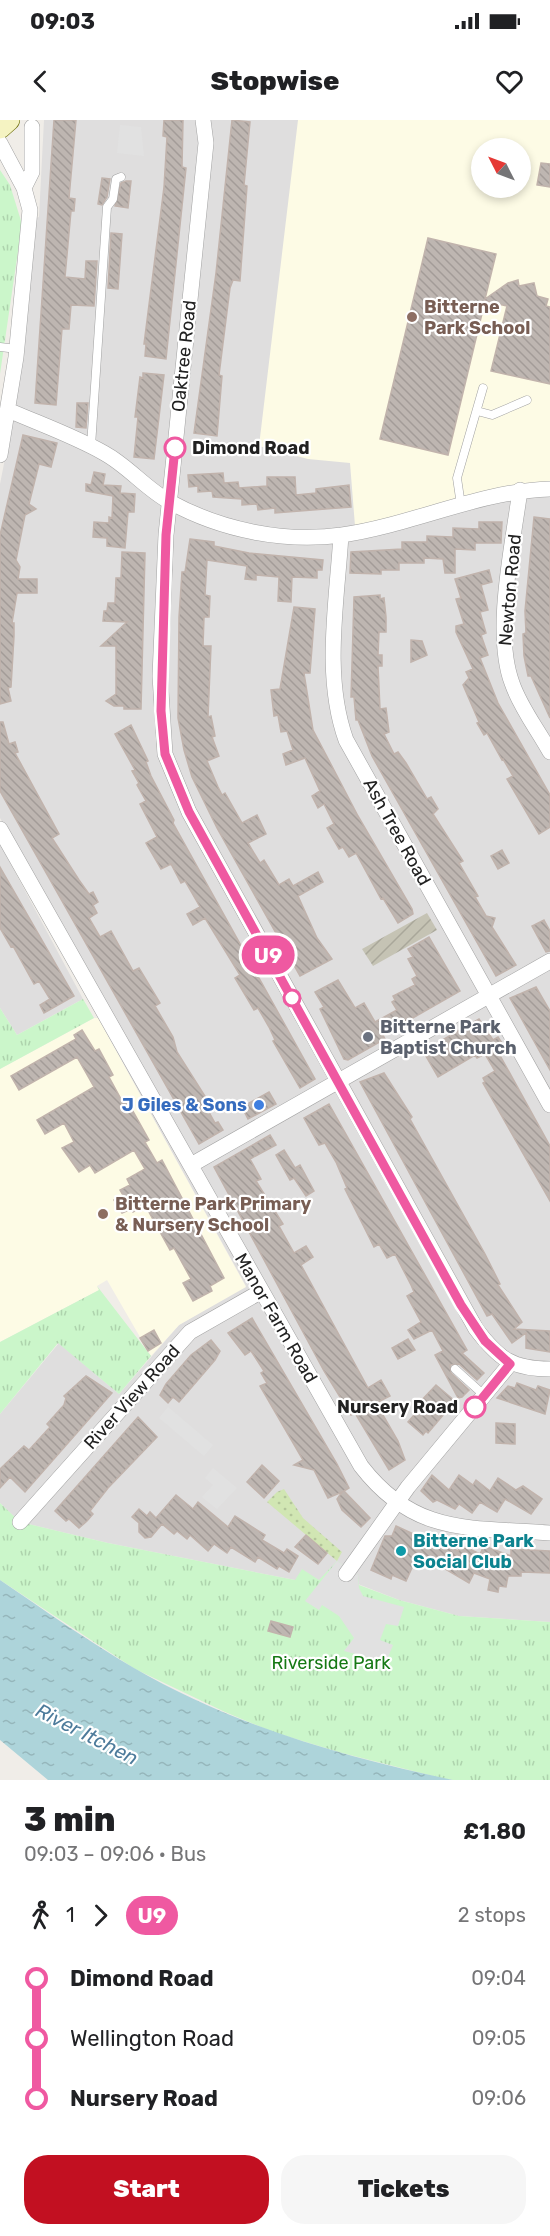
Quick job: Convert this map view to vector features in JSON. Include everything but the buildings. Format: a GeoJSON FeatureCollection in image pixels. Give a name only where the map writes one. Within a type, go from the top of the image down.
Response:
{"type":"FeatureCollection","features":[{"type":"Feature","properties":{"kind":"street"},"geometry":{"type":"LineString","coordinates":[[0,128],[9,120]]}},
{"type":"Feature","properties":{"kind":"street","name":"Oaktree Road"},"geometry":{"type":"LineString","coordinates":[[203,120],[206,143],[169,502],[160,676],[165,754],[189,812],[476,1329],[498,1355],[510,1364]]}},
{"type":"Feature","properties":{"kind":"street"},"geometry":{"type":"LineString","coordinates":[[24,188],[32,172],[32,127]]}},
{"type":"Feature","properties":{"kind":"street"},"geometry":{"type":"LineString","coordinates":[[0,143],[24,188],[29,222],[17,349],[0,455]]}},
{"type":"Feature","properties":{"kind":"street"},"geometry":{"type":"LineString","coordinates":[[8,410],[105,454],[169,502],[251,532],[297,538],[341,535],[398,524],[520,490],[550,489]]}},
{"type":"Feature","properties":{"kind":"street","name":"Newton Road"},"geometry":{"type":"LineString","coordinates":[[520,490],[505,612],[504,652],[512,684],[550,752]]}},
{"type":"Feature","properties":{"kind":"street","name":"Ash Tree Road"},"geometry":{"type":"LineString","coordinates":[[341,535],[333,673],[339,722],[348,747],[550,1105]]}},
{"type":"Feature","properties":{"kind":"street","name":"Manor Farm Road"},"geometry":{"type":"LineString","coordinates":[[0,829],[191,1165],[260,1292],[361,1466],[375,1484],[397,1504],[439,1523],[550,1533]]}},
{"type":"Feature","properties":{"kind":"street"},"geometry":{"type":"LineString","coordinates":[[191,1165],[550,961]]}},
{"type":"Feature","properties":{"kind":"street","name":"River View Road"},"geometry":{"type":"LineString","coordinates":[[20,1522],[190,1332],[260,1292]]}},
{"type":"Feature","properties":{"kind":"street"},"geometry":{"type":"LineString","coordinates":[[346,1574],[408,1486],[510,1364],[550,1369]]}},
{"type":"Feature","properties":{"kind":"lane"},"geometry":{"type":"LineString","coordinates":[[91,447],[107,207],[113,199],[116,178],[121,177]]}},
{"type":"Feature","properties":{"kind":"lane"},"geometry":{"type":"LineString","coordinates":[[0,347],[17,349]]}},
{"type":"Feature","properties":{"kind":"lane"},"geometry":{"type":"LineString","coordinates":[[461,507],[457,478],[483,388]]}},
{"type":"Feature","properties":{"kind":"lane"},"geometry":{"type":"LineString","coordinates":[[477,411],[492,415],[527,400]]}},
{"type":"Feature","properties":{"kind":"lane"},"geometry":{"type":"LineString","coordinates":[[454,1369],[485,1395]]}},
{"type":"Feature","properties":{"kind":"shaded area"},"geometry":{"type":"Polygon","coordinates":[[[44,120],[550,120],[550,1622],[459,1616],[399,1600],[358,1584],[295,1580],[108,1543],[20,1522],[0,1503],[0,1414],[59,1343],[119,1394],[179,1325],[246,1286],[98,1018],[109,1012],[0,818],[0,484],[13,418],[22,224],[39,217],[44,120]]]}},
{"type":"Feature","properties":{"kind":"shaded area","name":"Bitterne Park School"},"geometry":{"type":"Polygon","coordinates":[[[298,120],[550,120],[550,487],[355,526],[350,463],[308,459],[259,446],[298,120]]]}},
{"type":"Feature","properties":{"kind":"shaded area"},"geometry":{"type":"Polygon","coordinates":[[[120,125],[141,127],[144,156],[117,153],[120,125]]]}},
{"type":"Feature","properties":{"kind":"shaded area"},"geometry":{"type":"Polygon","coordinates":[[[0,844],[83,999],[17,1035],[0,1008],[0,844]]]}},
{"type":"Feature","properties":{"kind":"shaded area"},"geometry":{"type":"Polygon","coordinates":[[[427,913],[437,930],[373,966],[362,949],[427,913]]]}},
{"type":"Feature","properties":{"kind":"shaded area","name":"Bitterne Park Primary & Nursery School"},"geometry":{"type":"Polygon","coordinates":[[[94,1018],[98,1018],[246,1287],[179,1325],[151,1356],[107,1280],[97,1286],[99,1290],[0,1342],[0,1069],[94,1018]]]}},
{"type":"Feature","properties":{"kind":"shaded area"},"geometry":{"type":"Polygon","coordinates":[[[168,1407],[213,1445],[204,1456],[159,1418],[168,1407]]]}},
{"type":"Feature","properties":{"kind":"shaded area"},"geometry":{"type":"Polygon","coordinates":[[[213,1468],[237,1488],[217,1509],[202,1497],[213,1485],[205,1478],[213,1468]]]}},
{"type":"Feature","properties":{"kind":"shaded area"},"geometry":{"type":"Polygon","coordinates":[[[337,1561],[358,1575],[359,1588],[363,1596],[404,1607],[398,1626],[386,1624],[380,1640],[393,1645],[386,1662],[344,1651],[354,1638],[339,1616],[322,1605],[319,1610],[305,1601],[337,1561]]]}},
{"type":"Feature","properties":{"kind":"green space"},"geometry":{"type":"Polygon","coordinates":[[[0,170],[10,185],[22,224],[0,374],[0,170]]]}},
{"type":"Feature","properties":{"kind":"green space"},"geometry":{"type":"Polygon","coordinates":[[[83,999],[94,1018],[0,1069],[0,1008],[17,1035],[83,999]]]}},
{"type":"Feature","properties":{"kind":"green space"},"geometry":{"type":"Polygon","coordinates":[[[97,1286],[151,1356],[119,1394],[58,1343],[0,1414],[0,1342],[99,1290],[97,1286]]]}},
{"type":"Feature","properties":{"kind":"green space"},"geometry":{"type":"Polygon","coordinates":[[[284,1489],[303,1518],[342,1552],[337,1561],[267,1502],[277,1492],[284,1489]]]}},
{"type":"Feature","properties":{"kind":"green space","name":"Riverside Park"},"geometry":{"type":"Polygon","coordinates":[[[0,1503],[20,1522],[108,1543],[295,1580],[302,1569],[319,1580],[337,1561],[358,1575],[359,1585],[399,1600],[459,1616],[550,1622],[550,1780],[453,1780],[342,1753],[273,1732],[135,1669],[0,1580],[0,1503]]]}},
{"type":"Feature","properties":{"kind":"water","name":"River Itchen"},"geometry":{"type":"Polygon","coordinates":[[[0,1580],[117,1658],[171,1688],[210,1706],[289,1737],[371,1761],[453,1780],[48,1780],[0,1740],[0,1580]]]}},
{"type":"Feature","properties":{"kind":"bus line","name":"U9"},"geometry":{"type":"LineString","coordinates":[[175,448],[166,535],[160,676],[161,721],[165,754],[189,812],[461,1305],[485,1341],[510,1364],[475,1407]]}},
{"type":"Feature","properties":{"kind":"place","name":"Bitterne Park School"},"geometry":{"type":"Point","coordinates":[412,317]}},
{"type":"Feature","properties":{"kind":"place","name":"Dimond Road"},"geometry":{"type":"Point","coordinates":[175,448]}},
{"type":"Feature","properties":{"kind":"place","name":"Bitterne Park Baptist Church"},"geometry":{"type":"Point","coordinates":[368,1037]}},
{"type":"Feature","properties":{"kind":"place","name":"J Giles & Sons"},"geometry":{"type":"Point","coordinates":[259,1105]}},
{"type":"Feature","properties":{"kind":"place","name":"Bitterne Park Primary & Nursery School"},"geometry":{"type":"Point","coordinates":[103,1214]}},
{"type":"Feature","properties":{"kind":"place","name":"Nursery Road"},"geometry":{"type":"Point","coordinates":[475,1407]}},
{"type":"Feature","properties":{"kind":"place","name":"Bitterne Park Social Club"},"geometry":{"type":"Point","coordinates":[401,1551]}}]}
